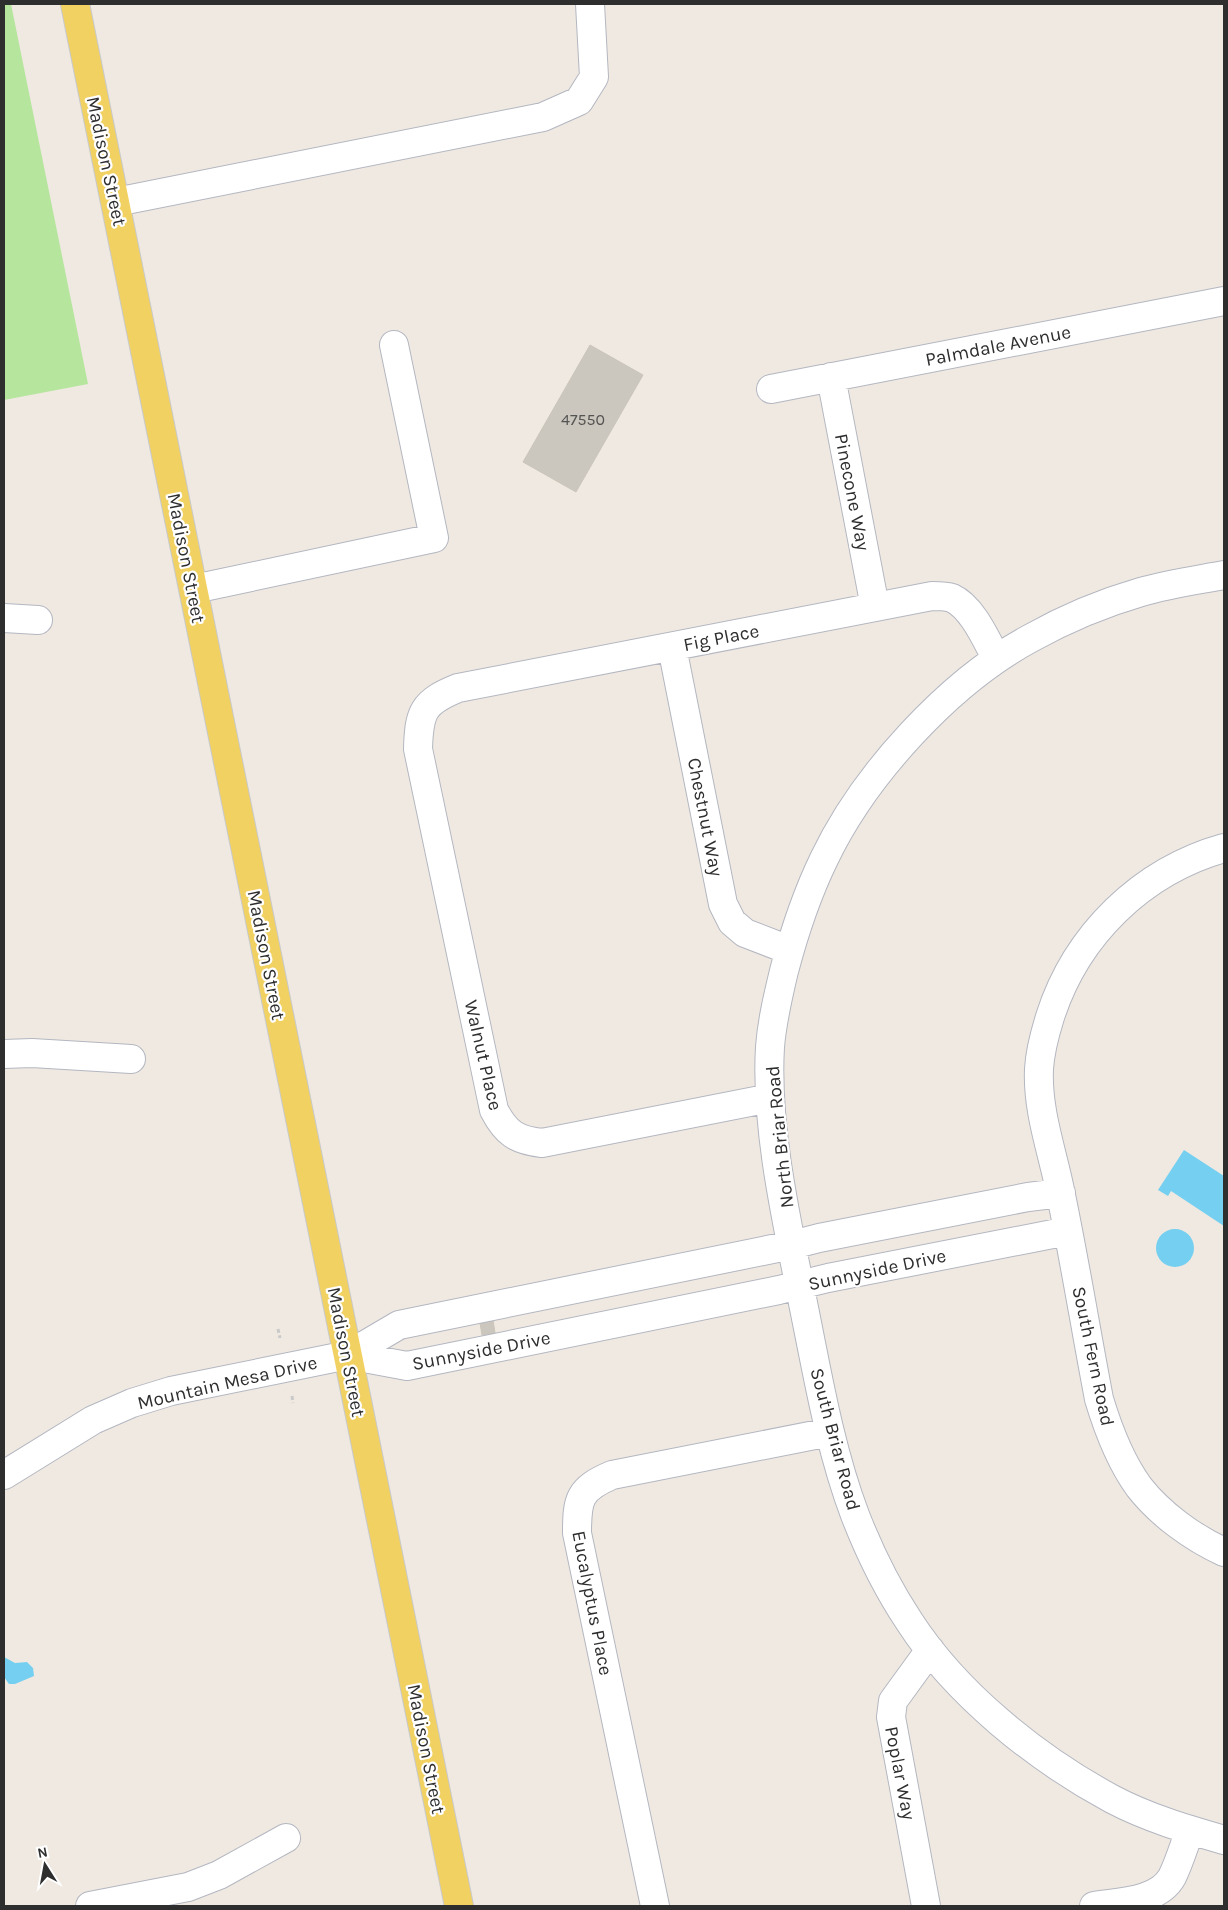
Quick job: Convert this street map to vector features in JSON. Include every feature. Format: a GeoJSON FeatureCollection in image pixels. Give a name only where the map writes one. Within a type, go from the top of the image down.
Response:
{"type":"FeatureCollection","features":[{"type":"Feature","properties":{"kind":"main road","name":"Madison Street"},"geometry":{"type":"LineString","coordinates":[[75,4],[459,1906]]}},
{"type":"Feature","properties":{"kind":"street"},"geometry":{"type":"LineString","coordinates":[[116,202],[543,117],[579,101],[594,77],[590,4]]}},
{"type":"Feature","properties":{"kind":"street","name":"Palmdale Avenue"},"geometry":{"type":"LineString","coordinates":[[771,389],[1224,300]]}},
{"type":"Feature","properties":{"kind":"street"},"geometry":{"type":"LineString","coordinates":[[194,589],[434,538],[394,345]]}},
{"type":"Feature","properties":{"kind":"street","name":"Pinecone Way"},"geometry":{"type":"LineString","coordinates":[[831,378],[875,606]]}},
{"type":"Feature","properties":{"kind":"street","name":"North Briar Road"},"geometry":{"type":"LineString","coordinates":[[792,1245],[770,1098],[770,1042],[789,950],[824,858],[847,817],[902,744],[961,686],[996,658],[1067,620],[1106,604],[1140,592],[1224,575]]}},
{"type":"Feature","properties":{"kind":"street","name":"Fig Place"},"geometry":{"type":"LineString","coordinates":[[424,712],[437,696],[458,688],[932,596],[952,598],[969,612],[996,658]]}},
{"type":"Feature","properties":{"kind":"street"},"geometry":{"type":"LineString","coordinates":[[4,618],[38,620]]}},
{"type":"Feature","properties":{"kind":"street","name":"Chestnut Way"},"geometry":{"type":"LineString","coordinates":[[672,646],[723,904],[732,922],[745,933],[789,950]]}},
{"type":"Feature","properties":{"kind":"street","name":"Walnut Place"},"geometry":{"type":"LineString","coordinates":[[424,712],[419,728],[418,749],[494,1110],[502,1125],[513,1135],[526,1141],[542,1142],[770,1098]]}},
{"type":"Feature","properties":{"kind":"street","name":"South Fern Road"},"geometry":{"type":"LineString","coordinates":[[1224,848],[1183,862],[1152,880],[1125,902],[1098,929],[1076,958],[1058,994],[1045,1033],[1039,1067],[1039,1096],[1061,1193],[1099,1399],[1108,1429],[1121,1457],[1139,1487],[1160,1510],[1187,1530],[1224,1552]]}},
{"type":"Feature","properties":{"kind":"street"},"geometry":{"type":"LineString","coordinates":[[4,1054],[32,1053],[131,1059]]}},
{"type":"Feature","properties":{"kind":"street"},"geometry":{"type":"LineString","coordinates":[[348,1355],[399,1325],[828,1236],[1028,1197],[1061,1193]]}},
{"type":"Feature","properties":{"kind":"street","name":"Sunnyside Drive"},"geometry":{"type":"LineString","coordinates":[[348,1355],[407,1366],[1068,1231]]}},
{"type":"Feature","properties":{"kind":"street","name":"South Briar Road"},"geometry":{"type":"LineString","coordinates":[[792,1245],[830,1432],[842,1476],[871,1553],[909,1622],[962,1687],[1036,1750],[1075,1777],[1114,1800],[1153,1817],[1224,1840]]}},
{"type":"Feature","properties":{"kind":"street"},"geometry":{"type":"LineString","coordinates":[[501,1304],[509,1345]]}},
{"type":"Feature","properties":{"kind":"street","name":"Mountain Mesa Drive"},"geometry":{"type":"LineString","coordinates":[[4,1474],[92,1420],[132,1403],[171,1391],[348,1355]]}},
{"type":"Feature","properties":{"kind":"street","name":"Eucalyptus Place"},"geometry":{"type":"LineString","coordinates":[[655,1906],[577,1533],[577,1513],[580,1496],[595,1482],[612,1475],[830,1432]]}},
{"type":"Feature","properties":{"kind":"street","name":"Poplar Way"},"geometry":{"type":"LineString","coordinates":[[926,1906],[891,1717],[893,1701],[930,1650]]}},
{"type":"Feature","properties":{"kind":"street"},"geometry":{"type":"LineString","coordinates":[[1094,1906],[1146,1896],[1162,1889],[1171,1878],[1190,1830]]}},
{"type":"Feature","properties":{"kind":"street"},"geometry":{"type":"LineString","coordinates":[[90,1906],[188,1887],[219,1875],[286,1838]]}},
{"type":"Feature","properties":{"kind":"green space"},"geometry":{"type":"Polygon","coordinates":[[[4,4],[11,4],[88,384],[4,400],[4,4]]]}},
{"type":"Feature","properties":{"kind":"water"},"geometry":{"type":"Polygon","coordinates":[[[1184,1150],[1224,1176],[1224,1226],[1171,1191],[1168,1196],[1158,1190],[1184,1150]]]}},
{"type":"Feature","properties":{"kind":"water"},"geometry":{"type":"Polygon","coordinates":[[[1175,1229],[1188,1235],[1194,1248],[1188,1261],[1175,1267],[1162,1261],[1156,1248],[1162,1235],[1175,1229]]]}},
{"type":"Feature","properties":{"kind":"water"},"geometry":{"type":"Polygon","coordinates":[[[4,1657],[15,1663],[27,1662],[33,1668],[34,1676],[15,1684],[9,1684],[4,1677],[4,1657]]]}},
{"type":"Feature","properties":{"kind":"building"},"geometry":{"type":"Polygon","coordinates":[[[590,345],[643,375],[576,492],[523,462],[590,345]]]}},
{"type":"Feature","properties":{"kind":"building"},"geometry":{"type":"Polygon","coordinates":[[[493,1320],[495,1333],[482,1335],[480,1323],[493,1320]]]}}]}
